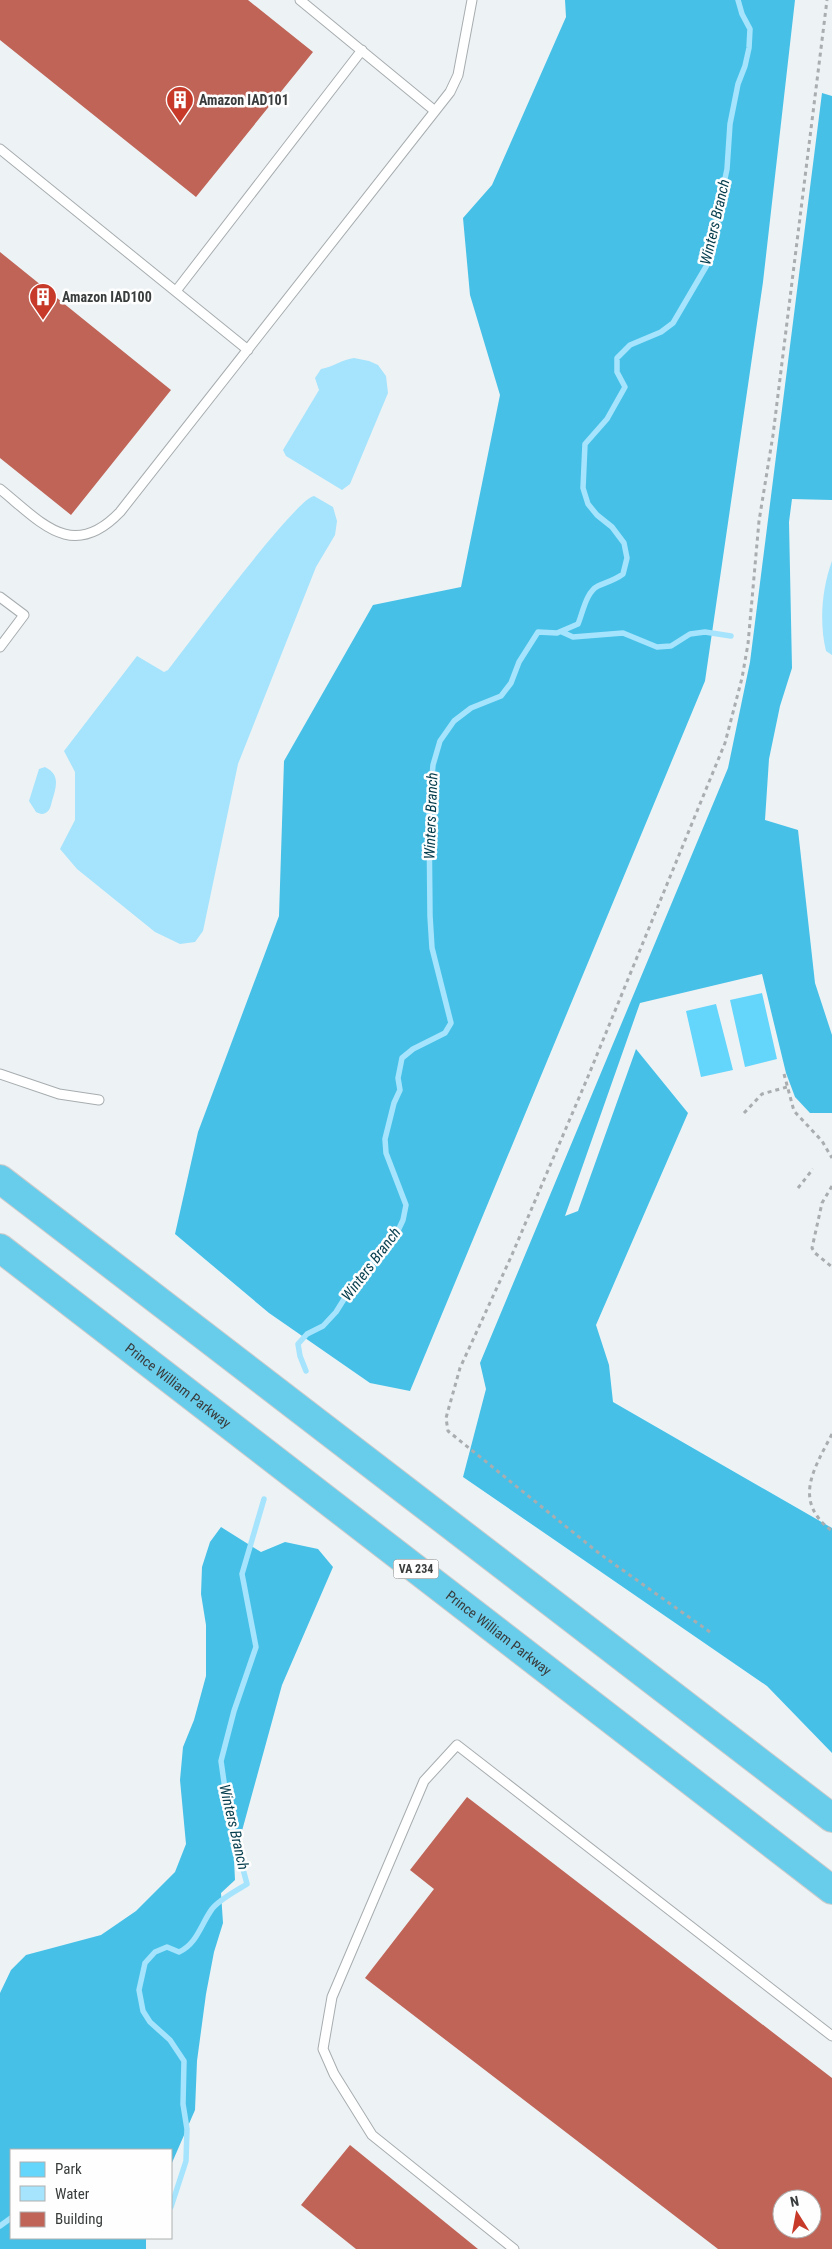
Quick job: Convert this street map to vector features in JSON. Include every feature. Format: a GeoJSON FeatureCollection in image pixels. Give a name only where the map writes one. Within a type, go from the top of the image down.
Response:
{"type":"FeatureCollection","features":[{"type":"Feature","properties":{"kind":"highway"},"geometry":{"type":"LineString","coordinates":[[0,1179],[832,1818]]}},
{"type":"Feature","properties":{"kind":"highway","name":"Prince William Parkway"},"geometry":{"type":"LineString","coordinates":[[0,1248],[832,1890]]}},
{"type":"Feature","properties":{"kind":"lane"},"geometry":{"type":"LineString","coordinates":[[300,0],[435,111]]}},
{"type":"Feature","properties":{"kind":"lane"},"geometry":{"type":"LineString","coordinates":[[0,490],[50,529],[71,537],[90,534],[107,526],[120,512],[450,92],[458,75],[472,0]]}},
{"type":"Feature","properties":{"kind":"lane"},"geometry":{"type":"LineString","coordinates":[[176,292],[362,50]]}},
{"type":"Feature","properties":{"kind":"lane"},"geometry":{"type":"LineString","coordinates":[[0,149],[248,350]]}},
{"type":"Feature","properties":{"kind":"lane"},"geometry":{"type":"LineString","coordinates":[[0,597],[24,615],[0,647]]}},
{"type":"Feature","properties":{"kind":"lane"},"geometry":{"type":"LineString","coordinates":[[0,1074],[59,1094],[99,1100]]}},
{"type":"Feature","properties":{"kind":"lane"},"geometry":{"type":"LineString","coordinates":[[514,2249],[372,2135],[334,2074],[322,2049],[332,1997],[424,1781],[457,1745],[832,2036]]}},
{"type":"Feature","properties":{"kind":"path"},"geometry":{"type":"LineString","coordinates":[[710,1632],[600,1554],[448,1431],[446,1418],[460,1368],[511,1257],[588,1079],[725,743],[742,678],[748,644],[759,521],[772,435],[827,0]]}},
{"type":"Feature","properties":{"kind":"path"},"geometry":{"type":"LineString","coordinates":[[784,1074],[796,1114],[822,1141],[832,1158]]}},
{"type":"Feature","properties":{"kind":"path"},"geometry":{"type":"LineString","coordinates":[[744,1113],[762,1094],[787,1087]]}},
{"type":"Feature","properties":{"kind":"path"},"geometry":{"type":"LineString","coordinates":[[798,1188],[813,1169]]}},
{"type":"Feature","properties":{"kind":"path"},"geometry":{"type":"LineString","coordinates":[[832,1186],[822,1203],[812,1248],[815,1253],[832,1267]]}},
{"type":"Feature","properties":{"kind":"path"},"geometry":{"type":"LineString","coordinates":[[832,1434],[812,1474],[809,1489],[810,1502],[815,1516],[832,1531]]}},
{"type":"Feature","properties":{"kind":"green space"},"geometry":{"type":"Polygon","coordinates":[[[762,993],[777,1059],[745,1067],[730,1000],[762,993]]]}},
{"type":"Feature","properties":{"kind":"green space"},"geometry":{"type":"Polygon","coordinates":[[[716,1004],[733,1070],[701,1077],[686,1011],[716,1004]]]}},
{"type":"Feature","properties":{"kind":"shaded area"},"geometry":{"type":"Polygon","coordinates":[[[565,0],[795,0],[763,282],[705,681],[410,1391],[370,1383],[269,1313],[175,1234],[198,1132],[279,916],[284,761],[373,605],[461,587],[500,395],[470,295],[463,218],[492,185],[566,17],[565,0]]]}},
{"type":"Feature","properties":{"kind":"shaded area"},"geometry":{"type":"Polygon","coordinates":[[[822,93],[832,96],[832,500],[792,499],[789,522],[792,668],[780,706],[769,759],[765,820],[798,830],[815,983],[832,1035],[832,1113],[810,1113],[795,1097],[786,1073],[762,974],[640,1003],[565,1216],[578,1211],[636,1049],[688,1113],[596,1325],[609,1365],[613,1402],[832,1528],[832,1753],[767,1686],[463,1477],[486,1389],[480,1363],[728,768],[750,662],[822,93]]]}},
{"type":"Feature","properties":{"kind":"shaded area"},"geometry":{"type":"Polygon","coordinates":[[[221,1527],[261,1552],[285,1542],[318,1549],[333,1567],[282,1685],[234,1860],[235,1880],[221,1893],[223,1923],[214,1952],[206,1994],[197,2061],[195,2110],[172,2163],[172,2149],[10,2149],[10,2239],[146,2239],[146,2249],[0,2249],[0,1993],[11,1970],[26,1955],[101,1935],[136,1911],[175,1872],[186,1844],[180,1780],[183,1747],[194,1720],[206,1676],[206,1625],[201,1594],[202,1567],[210,1542],[221,1527]]]}},
{"type":"Feature","properties":{"kind":"water"},"geometry":{"type":"Polygon","coordinates":[[[354,358],[378,365],[386,376],[388,393],[350,484],[342,490],[286,456],[283,450],[319,390],[315,378],[321,369],[354,358]]]}},
{"type":"Feature","properties":{"kind":"water"},"geometry":{"type":"Polygon","coordinates":[[[314,496],[333,507],[337,521],[335,535],[316,567],[238,764],[203,931],[195,942],[180,944],[155,932],[77,869],[60,849],[75,820],[75,772],[64,751],[137,656],[164,672],[168,670],[264,546],[303,503],[314,496]]]}},
{"type":"Feature","properties":{"kind":"water"},"geometry":{"type":"Polygon","coordinates":[[[832,561],[832,655],[826,651],[822,617],[826,582],[832,561]]]}},
{"type":"Feature","properties":{"kind":"water"},"geometry":{"type":"Polygon","coordinates":[[[45,767],[53,774],[56,786],[50,809],[46,813],[41,814],[36,812],[29,801],[39,769],[45,767]]]}},
{"type":"Feature","properties":{"kind":"building","name":"Amazon IAD101"},"geometry":{"type":"Polygon","coordinates":[[[0,0],[248,0],[313,52],[196,197],[0,40],[0,0]]]}},
{"type":"Feature","properties":{"kind":"building","name":"Amazon IAD100"},"geometry":{"type":"Polygon","coordinates":[[[0,252],[171,390],[71,515],[0,458],[0,252]]]}},
{"type":"Feature","properties":{"kind":"building"},"geometry":{"type":"Polygon","coordinates":[[[467,1797],[832,2078],[832,2249],[718,2249],[365,1978],[434,1889],[410,1870],[467,1797]]]}},
{"type":"Feature","properties":{"kind":"building"},"geometry":{"type":"Polygon","coordinates":[[[350,2145],[478,2249],[356,2249],[301,2205],[350,2145]]]}},
{"type":"Feature","properties":{"kind":"waterway","name":"Winters Branch"},"geometry":{"type":"LineString","coordinates":[[306,1371],[298,1344],[307,1334],[323,1326],[336,1312],[356,1280],[395,1237],[403,1220],[406,1205],[386,1153],[385,1139],[394,1103],[400,1090],[398,1078],[402,1058],[413,1049],[445,1033],[451,1023],[432,948],[430,916],[429,811],[433,765],[440,741],[454,721],[471,708],[501,696],[511,683],[519,662],[538,632],[557,633],[578,624],[585,603],[594,589],[623,574],[627,558],[624,543],[612,527],[597,515],[588,504],[583,488],[585,444],[607,419],[625,387],[617,372],[617,358],[630,345],[661,332],[673,323],[707,265],[727,169],[730,124],[738,84],[749,48],[750,29],[742,14],[738,0]]}},
{"type":"Feature","properties":{"kind":"waterway"},"geometry":{"type":"LineString","coordinates":[[562,632],[573,637],[623,633],[657,647],[671,646],[690,634],[705,632],[731,636]]}},
{"type":"Feature","properties":{"kind":"waterway","name":"Winters Branch"},"geometry":{"type":"LineString","coordinates":[[172,2204],[186,2161],[187,2129],[183,2104],[184,2061],[170,2040],[150,2022],[143,2011],[139,1990],[145,1963],[155,1952],[167,1947],[179,1952],[185,1948],[194,1939],[215,1905],[247,1884],[229,1817],[221,1761],[234,1711],[256,1647],[242,1574],[264,1499]]}},
{"type":"Feature","properties":{"kind":"waterway","name":"Winters Branch"},"geometry":{"type":"LineString","coordinates":[[0,2226],[10,2219]]}},
{"type":"Feature","properties":{"kind":"place","name":"Amazon IAD101"},"geometry":{"type":"Point","coordinates":[180,124]}},
{"type":"Feature","properties":{"kind":"place","name":"Amazon IAD100"},"geometry":{"type":"Point","coordinates":[43,321]}}]}
